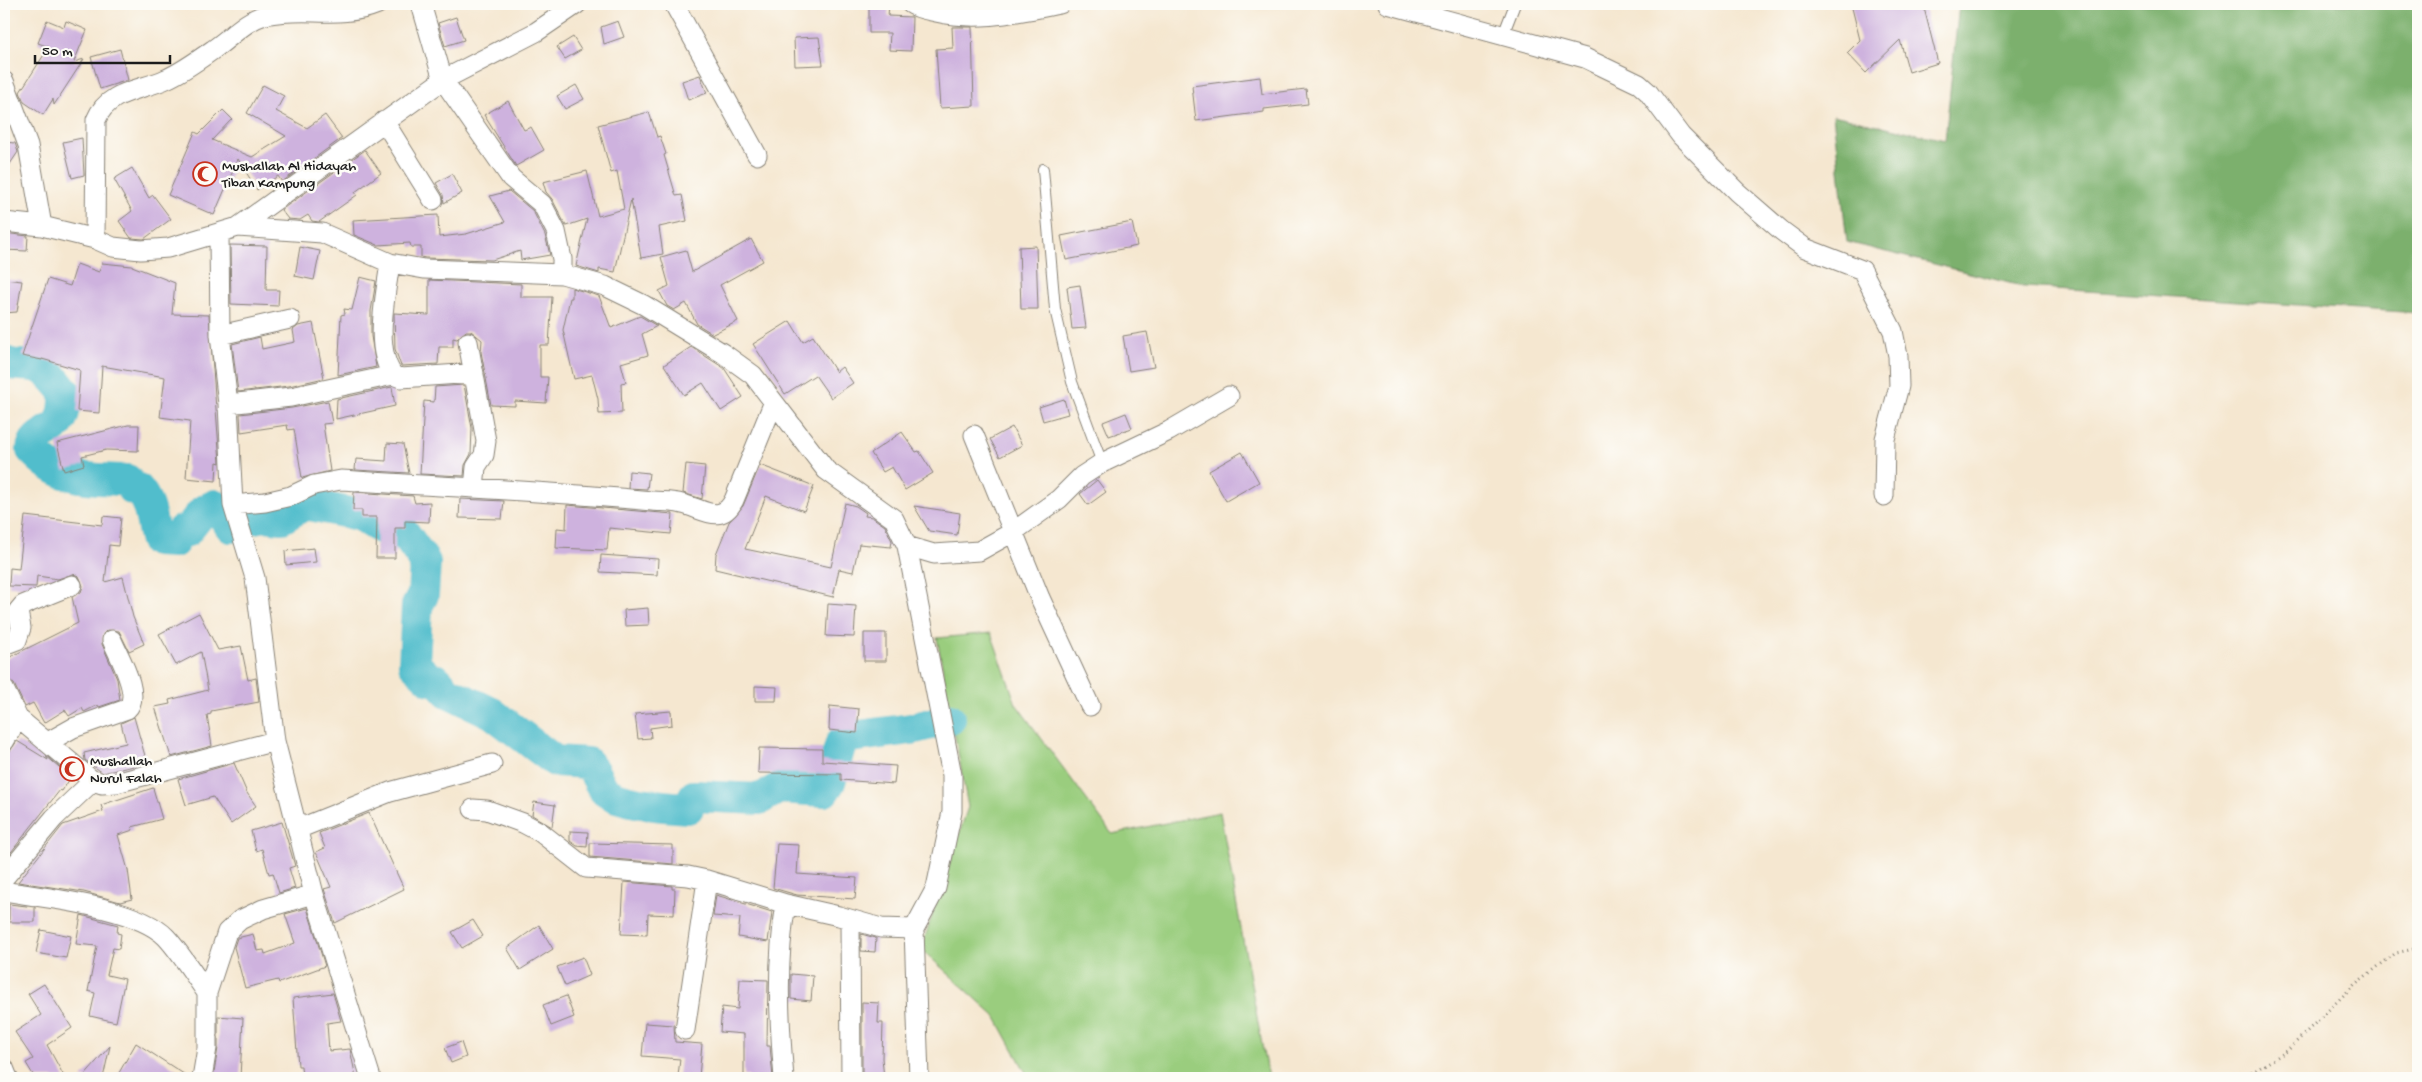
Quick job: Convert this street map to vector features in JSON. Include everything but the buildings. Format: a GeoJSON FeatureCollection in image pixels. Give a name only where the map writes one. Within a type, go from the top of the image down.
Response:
{"type":"FeatureCollection","features":[{"type":"Feature","properties":{"kind":"street"},"geometry":{"type":"LineString","coordinates":[[95,239],[96,120],[100,109],[106,103],[116,96],[166,79],[214,49],[246,24],[263,16],[286,12],[343,13],[361,11],[378,4]]}},
{"type":"Feature","properties":{"kind":"street"},"geometry":{"type":"LineString","coordinates":[[421,4],[443,80],[511,178],[542,204],[556,230],[562,259],[562,274]]}},
{"type":"Feature","properties":{"kind":"street"},"geometry":{"type":"LineString","coordinates":[[4,222],[42,226],[95,239],[113,247],[141,250],[168,248],[219,234],[238,226],[443,80],[536,32],[577,4]]}},
{"type":"Feature","properties":{"kind":"street"},"geometry":{"type":"LineString","coordinates":[[674,4],[757,155]]}},
{"type":"Feature","properties":{"kind":"street"},"geometry":{"type":"LineString","coordinates":[[911,4],[916,8],[936,8],[956,16],[994,17],[1060,4]]}},
{"type":"Feature","properties":{"kind":"street"},"geometry":{"type":"LineString","coordinates":[[1388,4],[1585,58],[1639,84],[1648,92],[1681,136],[1737,192],[1782,231],[1806,248],[1862,270],[1866,274],[1874,298],[1892,331],[1898,356],[1899,386],[1885,439],[1884,496]]}},
{"type":"Feature","properties":{"kind":"street"},"geometry":{"type":"LineString","coordinates":[[4,81],[28,145],[42,226]]}},
{"type":"Feature","properties":{"kind":"street"},"geometry":{"type":"LineString","coordinates":[[384,121],[433,200]]}},
{"type":"Feature","properties":{"kind":"street"},"geometry":{"type":"LineString","coordinates":[[238,226],[322,233],[390,263],[424,270],[562,274],[605,286],[644,305],[752,375],[826,470],[894,519],[908,546],[952,775],[952,812],[936,888],[914,929],[919,1078]]}},
{"type":"Feature","properties":{"kind":"street"},"geometry":{"type":"LineString","coordinates":[[219,234],[220,336],[228,404],[234,511],[255,578],[261,612],[275,741],[314,894],[371,1078]]}},
{"type":"Feature","properties":{"kind":"street"},"geometry":{"type":"LineString","coordinates":[[390,263],[382,330],[384,349],[392,375]]}},
{"type":"Feature","properties":{"kind":"street"},"geometry":{"type":"LineString","coordinates":[[220,336],[290,319]]}},
{"type":"Feature","properties":{"kind":"street"},"geometry":{"type":"LineString","coordinates":[[468,342],[486,449],[476,466],[474,488]]}},
{"type":"Feature","properties":{"kind":"street"},"geometry":{"type":"LineString","coordinates":[[228,404],[291,397],[392,375],[401,378],[474,374]]}},
{"type":"Feature","properties":{"kind":"street"},"geometry":{"type":"LineString","coordinates":[[908,546],[934,554],[979,551],[1013,532],[1059,498],[1082,476],[1102,463],[1127,449],[1169,431],[1229,396]]}},
{"type":"Feature","properties":{"kind":"street"},"geometry":{"type":"LineString","coordinates":[[234,511],[283,498],[314,485],[341,480],[682,504],[698,510],[717,514],[724,513],[730,509],[773,404]]}},
{"type":"Feature","properties":{"kind":"street"},"geometry":{"type":"LineString","coordinates":[[974,435],[1040,598],[1090,706]]}},
{"type":"Feature","properties":{"kind":"street"},"geometry":{"type":"LineString","coordinates":[[4,645],[18,640],[21,628],[18,612],[23,605],[72,585]]}},
{"type":"Feature","properties":{"kind":"street"},"geometry":{"type":"LineString","coordinates":[[48,742],[73,728],[128,709],[131,706],[134,692],[112,640]]}},
{"type":"Feature","properties":{"kind":"street"},"geometry":{"type":"LineString","coordinates":[[4,689],[18,718],[93,781],[102,784],[116,783],[275,741]]}},
{"type":"Feature","properties":{"kind":"street"},"geometry":{"type":"LineString","coordinates":[[4,742],[18,718]]}},
{"type":"Feature","properties":{"kind":"street"},"geometry":{"type":"LineString","coordinates":[[298,830],[390,792],[492,764]]}},
{"type":"Feature","properties":{"kind":"street"},"geometry":{"type":"LineString","coordinates":[[4,878],[54,818],[93,781]]}},
{"type":"Feature","properties":{"kind":"street"},"geometry":{"type":"LineString","coordinates":[[473,809],[500,814],[540,832],[586,868],[633,870],[707,880],[786,904],[880,928],[914,929]]}},
{"type":"Feature","properties":{"kind":"street"},"geometry":{"type":"LineString","coordinates":[[686,1030],[707,880]]}},
{"type":"Feature","properties":{"kind":"street"},"geometry":{"type":"LineString","coordinates":[[4,891],[90,906],[144,922],[165,936],[207,993]]}},
{"type":"Feature","properties":{"kind":"street"},"geometry":{"type":"LineString","coordinates":[[202,1078],[207,1048],[207,993],[227,932],[240,920],[263,909],[314,894]]}},
{"type":"Feature","properties":{"kind":"street"},"geometry":{"type":"LineString","coordinates":[[784,1078],[778,1008],[781,942],[786,904]]}},
{"type":"Feature","properties":{"kind":"street"},"geometry":{"type":"LineString","coordinates":[[850,920],[852,1078]]}},
{"type":"Feature","properties":{"kind":"street"},"geometry":{"type":"LineString","coordinates":[[4,1068],[8,1078]]}},
{"type":"Feature","properties":{"kind":"lane"},"geometry":{"type":"LineString","coordinates":[[1503,35],[1515,4]]}},
{"type":"Feature","properties":{"kind":"lane"},"geometry":{"type":"LineString","coordinates":[[1043,169],[1055,309],[1072,382],[1102,463]]}},
{"type":"Feature","properties":{"kind":"path"},"geometry":{"type":"LineString","coordinates":[[2243,1078],[2287,1051],[2355,984],[2396,953],[2418,948]]}},
{"type":"Feature","properties":{"kind":"green space"},"geometry":{"type":"Polygon","coordinates":[[[1959,4],[2418,4],[2418,313],[2025,287],[1847,242],[1833,115],[1945,140],[1959,4]]]}},
{"type":"Feature","properties":{"kind":"green space"},"geometry":{"type":"Polygon","coordinates":[[[991,633],[1016,704],[1112,834],[1220,812],[1268,1078],[1029,1078],[995,1016],[921,949],[968,807],[937,638],[991,633]]]}},
{"type":"Feature","properties":{"kind":"waterway"},"geometry":{"type":"LineString","coordinates":[[4,361],[11,364],[31,365],[44,370],[65,392],[65,408],[61,420],[56,426],[36,440],[32,450],[53,468],[64,473],[87,478],[127,480],[132,489],[138,489],[146,501],[156,541],[174,542],[181,531],[187,531],[203,511],[215,505],[231,527],[248,519],[266,516],[282,518],[305,504],[359,515],[382,529],[405,534],[425,562],[423,595],[417,606],[414,664],[431,680],[437,680],[448,692],[492,713],[555,761],[588,763],[604,790],[619,798],[644,804],[688,808],[694,796],[760,799],[779,788],[824,791],[830,782],[841,743],[851,737],[911,729],[950,719]]}},
{"type":"Feature","properties":{"kind":"place","name":"Mushallah Al Hidayah Tiban Kampung"},"geometry":{"type":"Point","coordinates":[205,174]}},
{"type":"Feature","properties":{"kind":"place","name":"Mushallah Nurul Falah"},"geometry":{"type":"Point","coordinates":[72,769]}}]}
